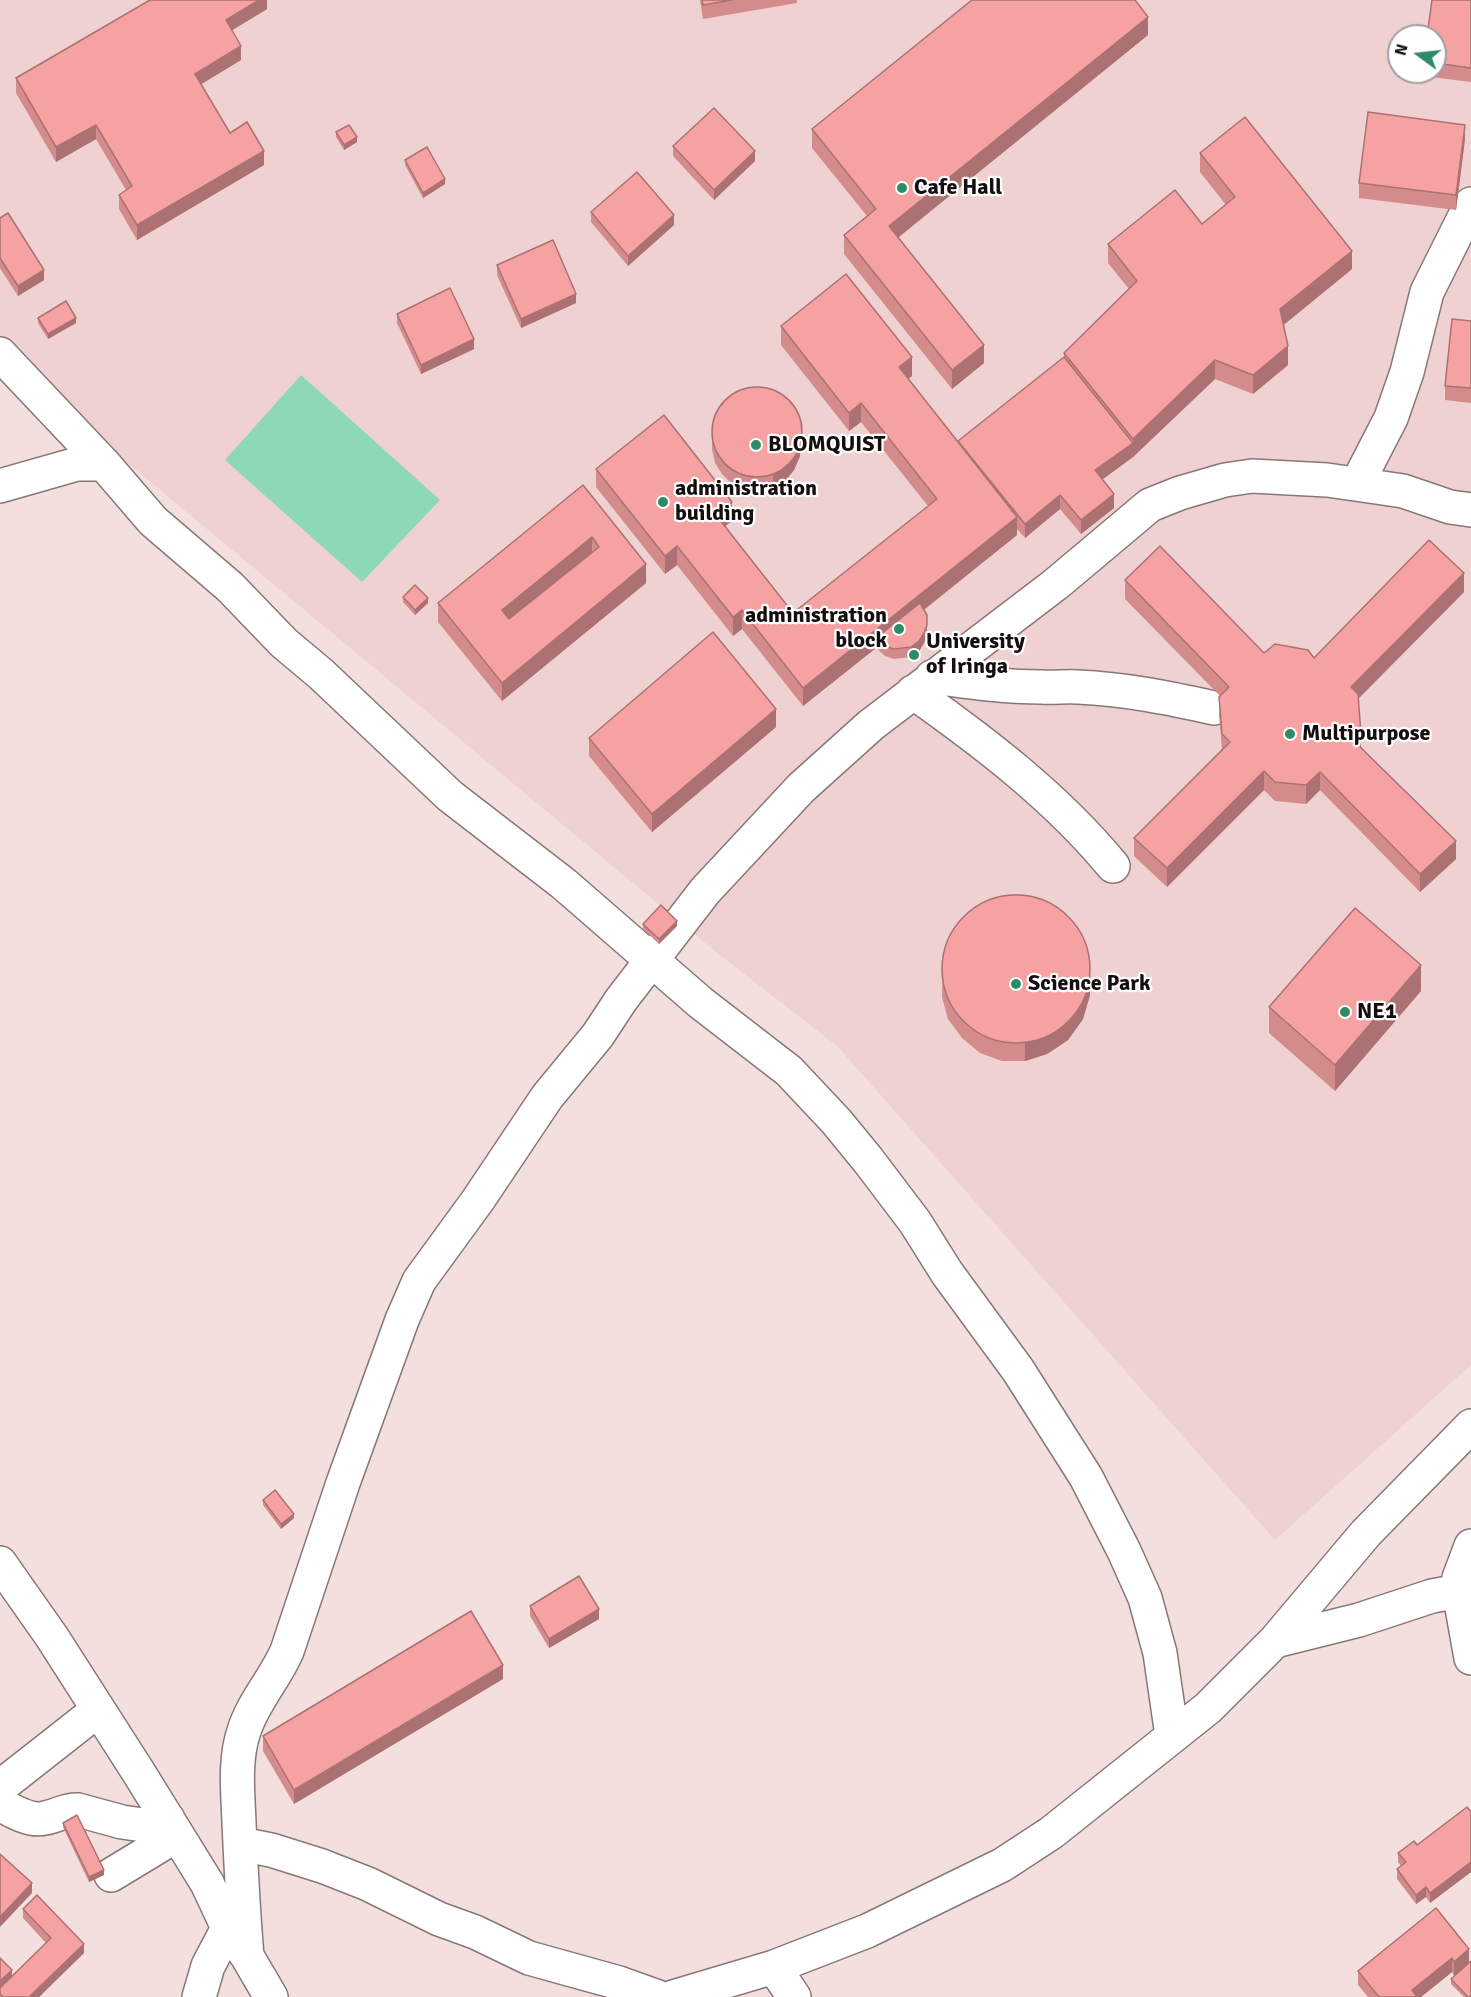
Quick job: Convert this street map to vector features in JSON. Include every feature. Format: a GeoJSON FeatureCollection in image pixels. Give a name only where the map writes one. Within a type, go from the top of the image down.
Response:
{"type":"FeatureCollection","features":[{"type":"Feature","properties":{"kind":"street"},"geometry":{"type":"LineString","coordinates":[[1357,484],[1391,418],[1407,372],[1428,292],[1471,204]]}},
{"type":"Feature","properties":{"kind":"street"},"geometry":{"type":"LineString","coordinates":[[0,354],[104,464],[153,520],[230,587],[284,643],[321,674],[450,796],[564,884],[701,1003],[789,1071],[836,1121],[915,1222],[947,1273],[1017,1370],[1086,1477],[1145,1598],[1160,1653],[1172,1736]]}},
{"type":"Feature","properties":{"kind":"street"},"geometry":{"type":"LineString","coordinates":[[0,486],[77,464],[104,464]]}},
{"type":"Feature","properties":{"kind":"street"},"geometry":{"type":"LineString","coordinates":[[247,1956],[237,1782],[243,1732],[251,1714],[281,1666],[343,1483],[415,1287],[438,1252],[484,1192],[547,1097],[598,1035],[621,1000],[705,891],[801,788],[871,725],[1056,584],[1150,505],[1180,493],[1225,480],[1252,476],[1357,484],[1403,491],[1450,507],[1471,510]]}},
{"type":"Feature","properties":{"kind":"street"},"geometry":{"type":"LineString","coordinates":[[922,684],[1078,687],[1164,696],[1214,708]]}},
{"type":"Feature","properties":{"kind":"street"},"geometry":{"type":"LineString","coordinates":[[922,684],[962,727],[1047,797],[1085,833],[1113,866]]}},
{"type":"Feature","properties":{"kind":"street"},"geometry":{"type":"LineString","coordinates":[[673,1997],[774,1967],[867,1931],[1002,1865],[1051,1833],[1208,1708],[1275,1641],[1366,1533],[1471,1426]]}},
{"type":"Feature","properties":{"kind":"street"},"geometry":{"type":"LineString","coordinates":[[1471,1546],[1459,1578],[1459,1591],[1471,1658]]}},
{"type":"Feature","properties":{"kind":"street"},"geometry":{"type":"LineString","coordinates":[[0,1563],[52,1637],[173,1827],[207,1882],[228,1928],[271,1997]]}},
{"type":"Feature","properties":{"kind":"street"},"geometry":{"type":"LineString","coordinates":[[1275,1641],[1359,1620],[1432,1596],[1459,1591]]}},
{"type":"Feature","properties":{"kind":"street"},"geometry":{"type":"LineString","coordinates":[[0,1787],[98,1710]]}},
{"type":"Feature","properties":{"kind":"street"},"geometry":{"type":"LineString","coordinates":[[0,1804],[42,1820],[70,1810],[122,1822],[173,1827]]}},
{"type":"Feature","properties":{"kind":"street"},"geometry":{"type":"LineString","coordinates":[[111,1875],[173,1827]]}},
{"type":"Feature","properties":{"kind":"street"},"geometry":{"type":"LineString","coordinates":[[240,1845],[272,1850],[322,1866],[368,1884],[439,1919],[475,1932],[529,1958],[620,1983],[658,1997]]}},
{"type":"Feature","properties":{"kind":"street"},"geometry":{"type":"LineString","coordinates":[[199,1997],[208,1966],[228,1928]]}},
{"type":"Feature","properties":{"kind":"street"},"geometry":{"type":"LineString","coordinates":[[774,1967],[794,1997]]}},
{"type":"Feature","properties":{"kind":"shaded area","name":"University of Iringa"},"geometry":{"type":"Polygon","coordinates":[[[0,0],[1471,0],[1471,1365],[1275,1540],[837,1046],[716,952],[0,357],[0,0]]]}},
{"type":"Feature","properties":{"kind":"green space"},"geometry":{"type":"Polygon","coordinates":[[[301,375],[440,500],[362,582],[225,460],[301,375]]]}},
{"type":"Feature","properties":{"kind":"building"},"geometry":{"type":"Polygon","coordinates":[[[150,0],[259,0],[226,20],[241,46],[195,74],[230,133],[247,122],[264,151],[137,225],[119,195],[132,186],[96,125],[56,147],[16,78],[150,0]]]}},
{"type":"Feature","properties":{"kind":"building"},"geometry":{"type":"Polygon","coordinates":[[[702,0],[732,0],[703,5],[702,0]]]}},
{"type":"Feature","properties":{"kind":"building","name":"Cafe Hall"},"geometry":{"type":"Polygon","coordinates":[[[972,0],[1135,0],[1148,17],[889,226],[984,345],[952,370],[844,235],[876,209],[812,129],[972,0]]]}},
{"type":"Feature","properties":{"kind":"building"},"geometry":{"type":"Polygon","coordinates":[[[1432,0],[1471,0],[1471,68],[1447,65],[1447,24],[1429,24],[1432,0]]]}},
{"type":"Feature","properties":{"kind":"building"},"geometry":{"type":"Polygon","coordinates":[[[714,108],[755,151],[714,190],[673,146],[714,108]]]}},
{"type":"Feature","properties":{"kind":"building"},"geometry":{"type":"Polygon","coordinates":[[[1368,112],[1465,125],[1456,195],[1359,183],[1368,112]]]}},
{"type":"Feature","properties":{"kind":"building"},"geometry":{"type":"Polygon","coordinates":[[[1245,117],[1352,251],[1280,309],[1288,346],[1253,375],[1215,360],[1133,439],[1064,353],[1137,281],[1108,244],[1175,190],[1202,224],[1235,197],[1200,153],[1245,117]]]}},
{"type":"Feature","properties":{"kind":"building"},"geometry":{"type":"Polygon","coordinates":[[[349,125],[357,137],[344,145],[336,132],[349,125]]]}},
{"type":"Feature","properties":{"kind":"building"},"geometry":{"type":"Polygon","coordinates":[[[427,147],[445,179],[423,193],[405,160],[427,147]]]}},
{"type":"Feature","properties":{"kind":"building"},"geometry":{"type":"Polygon","coordinates":[[[637,172],[674,215],[628,256],[591,212],[637,172]]]}},
{"type":"Feature","properties":{"kind":"building"},"geometry":{"type":"Polygon","coordinates":[[[8,213],[44,270],[18,286],[0,258],[0,218],[8,213]]]}},
{"type":"Feature","properties":{"kind":"building"},"geometry":{"type":"Polygon","coordinates":[[[553,240],[576,294],[521,319],[497,265],[553,240]]]}},
{"type":"Feature","properties":{"kind":"building","name":"administration building"},"geometry":{"type":"Polygon","coordinates":[[[846,274],[912,357],[899,367],[1017,517],[803,688],[742,610],[733,617],[677,546],[665,556],[596,469],[664,415],[732,502],[716,515],[793,613],[937,499],[861,403],[849,413],[781,326],[846,274]]]}},
{"type":"Feature","properties":{"kind":"building"},"geometry":{"type":"Polygon","coordinates":[[[450,288],[474,339],[421,365],[397,314],[450,288]]]}},
{"type":"Feature","properties":{"kind":"building"},"geometry":{"type":"Polygon","coordinates":[[[66,301],[76,318],[48,334],[38,318],[66,301]]]}},
{"type":"Feature","properties":{"kind":"building"},"geometry":{"type":"Polygon","coordinates":[[[1452,319],[1471,321],[1471,388],[1445,386],[1452,319]]]}},
{"type":"Feature","properties":{"kind":"building"},"geometry":{"type":"Polygon","coordinates":[[[1064,357],[1133,443],[1095,470],[1114,494],[1081,520],[1060,495],[1025,524],[958,441],[1064,357]]]}},
{"type":"Feature","properties":{"kind":"building","name":"BLOMQUIST"},"geometry":{"type":"Polygon","coordinates":[[[757,387],[774,391],[789,400],[798,415],[802,432],[798,449],[789,464],[774,473],[757,477],[740,473],[725,464],[716,449],[712,432],[716,415],[725,400],[740,391],[757,387]]]}},
{"type":"Feature","properties":{"kind":"building"},"geometry":{"type":"Polygon","coordinates":[[[583,485],[646,564],[502,683],[438,603],[583,485]],[[592,537],[502,610],[509,619],[599,547],[592,537]]]}},
{"type":"Feature","properties":{"kind":"building","name":"Multipurpose"},"geometry":{"type":"Polygon","coordinates":[[[1429,540],[1464,573],[1351,687],[1358,694],[1361,734],[1354,741],[1456,841],[1420,874],[1320,772],[1306,785],[1275,782],[1264,771],[1167,868],[1134,838],[1230,742],[1222,734],[1219,697],[1229,687],[1125,580],[1160,546],[1264,653],[1275,644],[1308,650],[1314,658],[1429,540]]]}},
{"type":"Feature","properties":{"kind":"building"},"geometry":{"type":"Polygon","coordinates":[[[415,585],[428,598],[415,610],[403,597],[415,585]]]}},
{"type":"Feature","properties":{"kind":"building"},"geometry":{"type":"Polygon","coordinates":[[[920,603],[927,615],[927,625],[919,641],[911,647],[894,649],[885,646],[876,638],[920,603]]]}},
{"type":"Feature","properties":{"kind":"building"},"geometry":{"type":"Polygon","coordinates":[[[713,632],[776,709],[652,814],[589,738],[713,632]]]}},
{"type":"Feature","properties":{"kind":"building","name":"Science Park"},"geometry":{"type":"Polygon","coordinates":[[[1016,895],[1044,901],[1068,917],[1084,941],[1090,969],[1084,997],[1068,1021],[1044,1037],[1016,1043],[988,1037],[964,1021],[948,997],[942,969],[948,941],[964,917],[988,901],[1016,895]]]}},
{"type":"Feature","properties":{"kind":"building"},"geometry":{"type":"Polygon","coordinates":[[[661,905],[677,921],[659,939],[643,924],[661,905]]]}},
{"type":"Feature","properties":{"kind":"building","name":"NE1"},"geometry":{"type":"Polygon","coordinates":[[[1355,908],[1421,965],[1335,1065],[1269,1007],[1355,908]]]}},
{"type":"Feature","properties":{"kind":"building"},"geometry":{"type":"Polygon","coordinates":[[[275,1490],[294,1514],[281,1524],[263,1500],[275,1490]]]}},
{"type":"Feature","properties":{"kind":"building"},"geometry":{"type":"Polygon","coordinates":[[[579,1576],[599,1609],[549,1639],[530,1606],[579,1576]]]}},
{"type":"Feature","properties":{"kind":"building"},"geometry":{"type":"Polygon","coordinates":[[[471,1611],[503,1665],[294,1790],[263,1736],[471,1611]]]}},
{"type":"Feature","properties":{"kind":"building"},"geometry":{"type":"Polygon","coordinates":[[[1467,1807],[1471,1812],[1471,1862],[1430,1893],[1426,1887],[1416,1895],[1397,1869],[1406,1862],[1398,1853],[1414,1841],[1417,1845],[1467,1807]]]}},
{"type":"Feature","properties":{"kind":"building"},"geometry":{"type":"Polygon","coordinates":[[[77,1815],[104,1870],[89,1877],[63,1823],[77,1815]]]}},
{"type":"Feature","properties":{"kind":"building"},"geometry":{"type":"Polygon","coordinates":[[[0,1854],[32,1883],[0,1917],[0,1854]]]}},
{"type":"Feature","properties":{"kind":"building"},"geometry":{"type":"Polygon","coordinates":[[[37,1895],[84,1944],[29,1997],[3,1997],[0,1994],[0,1988],[51,1938],[23,1909],[37,1895]]]}},
{"type":"Feature","properties":{"kind":"building"},"geometry":{"type":"Polygon","coordinates":[[[1436,1908],[1469,1949],[1454,1962],[1452,1958],[1412,1990],[1417,1997],[1379,1997],[1358,1971],[1436,1908]]]}},
{"type":"Feature","properties":{"kind":"building"},"geometry":{"type":"Polygon","coordinates":[[[0,1958],[12,1970],[0,1981],[0,1958]]]}},
{"type":"Feature","properties":{"kind":"building"},"geometry":{"type":"Polygon","coordinates":[[[1471,1961],[1471,1997],[1468,1997],[1451,1979],[1471,1961]]]}},
{"type":"Feature","properties":{"kind":"place","name":"Cafe Hall"},"geometry":{"type":"Point","coordinates":[902,188]}},
{"type":"Feature","properties":{"kind":"place","name":"BLOMQUIST"},"geometry":{"type":"Point","coordinates":[756,445]}},
{"type":"Feature","properties":{"kind":"place","name":"administration building"},"geometry":{"type":"Point","coordinates":[663,502]}},
{"type":"Feature","properties":{"kind":"place","name":"administration block"},"geometry":{"type":"Point","coordinates":[899,629]}},
{"type":"Feature","properties":{"kind":"place","name":"University of Iringa"},"geometry":{"type":"Point","coordinates":[914,655]}},
{"type":"Feature","properties":{"kind":"place","name":"Multipurpose"},"geometry":{"type":"Point","coordinates":[1290,734]}},
{"type":"Feature","properties":{"kind":"place","name":"Science Park"},"geometry":{"type":"Point","coordinates":[1016,984]}},
{"type":"Feature","properties":{"kind":"place","name":"NE1"},"geometry":{"type":"Point","coordinates":[1345,1012]}}]}
